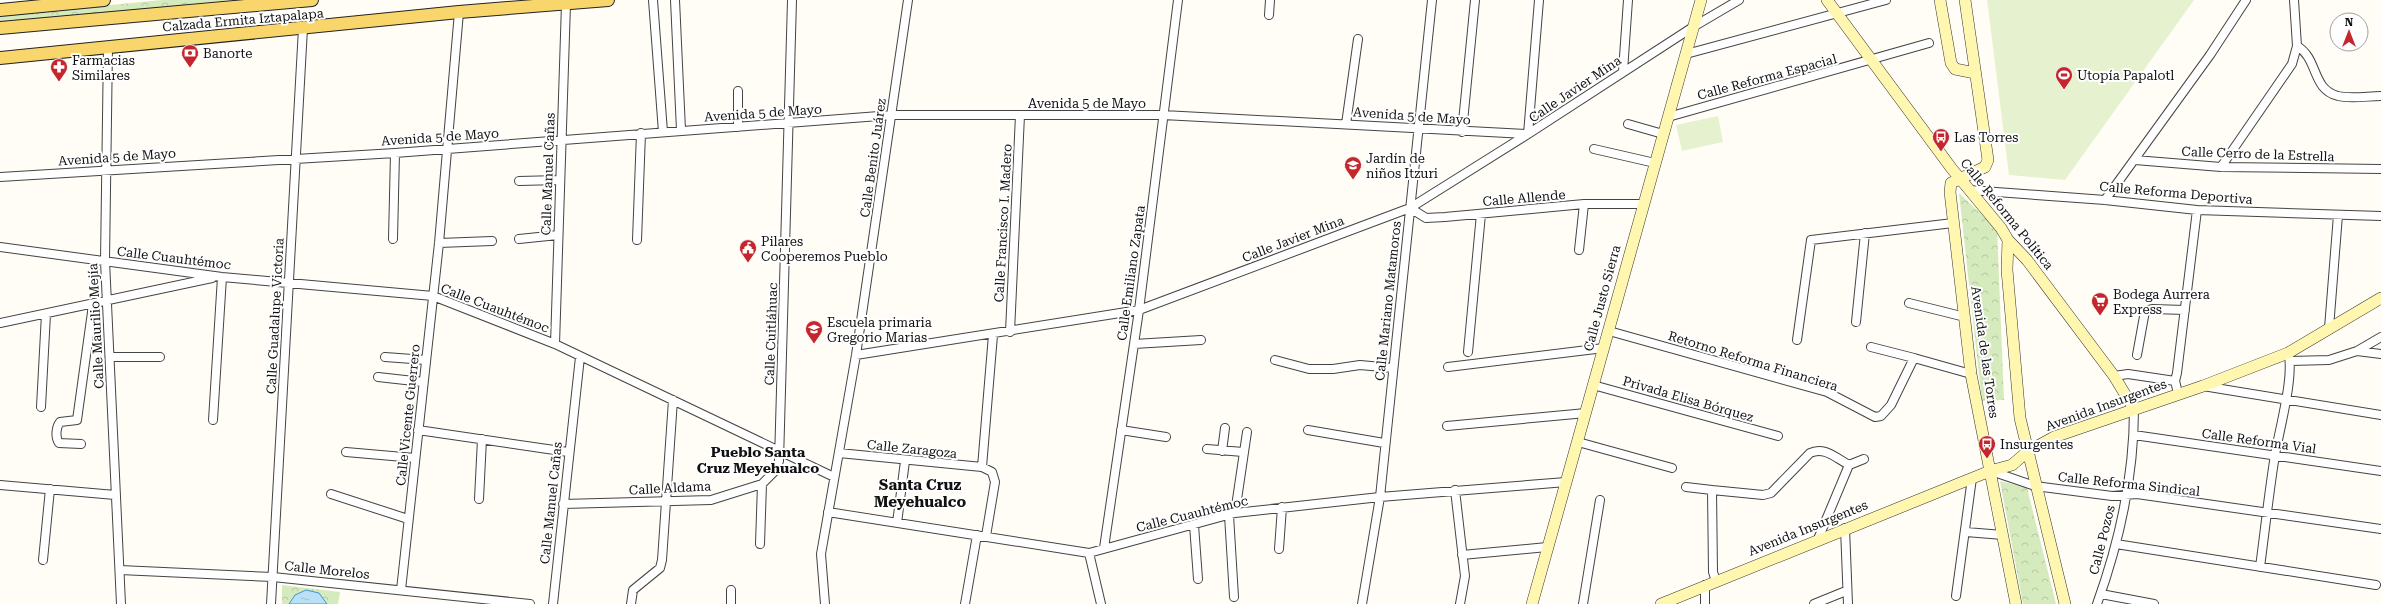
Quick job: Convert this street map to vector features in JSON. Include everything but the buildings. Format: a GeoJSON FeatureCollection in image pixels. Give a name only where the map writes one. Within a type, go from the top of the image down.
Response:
{"type":"FeatureCollection","features":[{"type":"Feature","properties":{"kind":"main road"},"geometry":{"type":"LineString","coordinates":[[0,10],[25,4],[104,0]]}},
{"type":"Feature","properties":{"kind":"main road","name":"Calzada Ermita Iztapalapa"},"geometry":{"type":"LineString","coordinates":[[0,28],[312,0]]}},
{"type":"Feature","properties":{"kind":"main road","name":"Calzada Ermita Iztapalapa"},"geometry":{"type":"LineString","coordinates":[[0,58],[459,12],[608,0]]}},
{"type":"Feature","properties":{"kind":"street"},"geometry":{"type":"LineString","coordinates":[[653,0],[663,132]]}},
{"type":"Feature","properties":{"kind":"street"},"geometry":{"type":"LineString","coordinates":[[675,0],[681,130]]}},
{"type":"Feature","properties":{"kind":"street","name":"Calle Cuitláhuac"},"geometry":{"type":"LineString","coordinates":[[779,452],[792,0]]}},
{"type":"Feature","properties":{"kind":"street","name":"Calle Benito Juárez"},"geometry":{"type":"LineString","coordinates":[[825,604],[821,554],[856,355],[908,0]]}},
{"type":"Feature","properties":{"kind":"street","name":"Calle Emiliano Zapata"},"geometry":{"type":"LineString","coordinates":[[1104,548],[1139,310],[1178,0]]}},
{"type":"Feature","properties":{"kind":"street"},"geometry":{"type":"LineString","coordinates":[[1269,15],[1270,0]]}},
{"type":"Feature","properties":{"kind":"street","name":"Calle Mariano Matamoros"},"geometry":{"type":"LineString","coordinates":[[1362,604],[1380,497],[1384,443],[1432,0]]}},
{"type":"Feature","properties":{"kind":"street"},"geometry":{"type":"LineString","coordinates":[[1462,132],[1475,0]]}},
{"type":"Feature","properties":{"kind":"street"},"geometry":{"type":"LineString","coordinates":[[1528,134],[1539,0]]}},
{"type":"Feature","properties":{"kind":"street"},"geometry":{"type":"LineString","coordinates":[[1623,71],[1628,0]]}},
{"type":"Feature","properties":{"kind":"street","name":"Calle Justo Sierra"},"geometry":{"type":"LineString","coordinates":[[1532,604],[1609,331],[1642,204],[1664,134],[1701,0]]}},
{"type":"Feature","properties":{"kind":"street","name":"Calle Javier Mina"},"geometry":{"type":"LineString","coordinates":[[856,355],[993,335],[1139,310],[1410,208],[1528,134],[1694,26],[1739,0]]}},
{"type":"Feature","properties":{"kind":"street","name":"Calle Reforma Política"},"geometry":{"type":"LineString","coordinates":[[1827,0],[1960,179],[2001,228],[2008,240],[2027,260],[2114,376],[2134,409]]}},
{"type":"Feature","properties":{"kind":"street"},"geometry":{"type":"LineString","coordinates":[[1686,54],[1886,0]]}},
{"type":"Feature","properties":{"kind":"street"},"geometry":{"type":"LineString","coordinates":[[1940,0],[1950,63],[1955,69],[1975,73]]}},
{"type":"Feature","properties":{"kind":"street"},"geometry":{"type":"LineString","coordinates":[[1960,179],[1985,167],[1988,160],[1965,0]]}},
{"type":"Feature","properties":{"kind":"street"},"geometry":{"type":"LineString","coordinates":[[2105,200],[2210,56],[2246,0]]}},
{"type":"Feature","properties":{"kind":"street"},"geometry":{"type":"LineString","coordinates":[[2221,166],[2292,64],[2296,46],[2294,0]]}},
{"type":"Feature","properties":{"kind":"street","name":"Calle Manuel Cañas"},"geometry":{"type":"LineString","coordinates":[[556,344],[559,180],[566,4]]}},
{"type":"Feature","properties":{"kind":"street","name":"Calle Vicente Guerrero"},"geometry":{"type":"LineString","coordinates":[[401,590],[439,243],[459,12]]}},
{"type":"Feature","properties":{"kind":"street","name":"Calle Guadalupe Victoria"},"geometry":{"type":"LineString","coordinates":[[271,604],[303,28]]}},
{"type":"Feature","properties":{"kind":"street"},"geometry":{"type":"LineString","coordinates":[[1346,124],[1358,39]]}},
{"type":"Feature","properties":{"kind":"street","name":"Calle Reforma Espacial"},"geometry":{"type":"LineString","coordinates":[[1668,117],[1872,61],[1929,43]]}},
{"type":"Feature","properties":{"kind":"street","name":"Calle Maurilio Mejía"},"geometry":{"type":"LineString","coordinates":[[108,46],[105,170],[105,261],[121,604]]}},
{"type":"Feature","properties":{"kind":"street"},"geometry":{"type":"LineString","coordinates":[[2296,46],[2306,51],[2319,82],[2330,93],[2339,96],[2381,96]]}},
{"type":"Feature","properties":{"kind":"street"},"geometry":{"type":"LineString","coordinates":[[738,91],[738,127]]}},
{"type":"Feature","properties":{"kind":"street","name":"Avenida 5 de Mayo"},"geometry":{"type":"LineString","coordinates":[[0,177],[395,153],[892,115],[1164,115],[1346,124],[1462,132],[1528,134]]}},
{"type":"Feature","properties":{"kind":"street","name":"Calle Francisco I. Madero"},"geometry":{"type":"LineString","coordinates":[[1010,332],[1020,115]]}},
{"type":"Feature","properties":{"kind":"street"},"geometry":{"type":"LineString","coordinates":[[1628,124],[1664,134]]}},
{"type":"Feature","properties":{"kind":"street"},"geometry":{"type":"LineString","coordinates":[[637,240],[641,133]]}},
{"type":"Feature","properties":{"kind":"street"},"geometry":{"type":"LineString","coordinates":[[1594,149],[1655,163]]}},
{"type":"Feature","properties":{"kind":"street"},"geometry":{"type":"LineString","coordinates":[[393,239],[395,153]]}},
{"type":"Feature","properties":{"kind":"street","name":"Calle Cerro de la Estrella"},"geometry":{"type":"LineString","coordinates":[[2135,160],[2221,166],[2381,169]]}},
{"type":"Feature","properties":{"kind":"street","name":"Avenida de las Torres"},"geometry":{"type":"LineString","coordinates":[[1960,179],[1951,183],[1950,186],[1971,374],[2016,604]]}},
{"type":"Feature","properties":{"kind":"street"},"geometry":{"type":"LineString","coordinates":[[519,181],[559,180]]}},
{"type":"Feature","properties":{"kind":"street","name":"Calle Reforma Deportiva"},"geometry":{"type":"LineString","coordinates":[[1970,190],[2105,200],[2197,210],[2381,216]]}},
{"type":"Feature","properties":{"kind":"street"},"geometry":{"type":"LineString","coordinates":[[1579,250],[1584,204]]}},
{"type":"Feature","properties":{"kind":"street","name":"Calle Allende"},"geometry":{"type":"LineString","coordinates":[[1410,208],[1426,218],[1584,204],[1642,204]]}},
{"type":"Feature","properties":{"kind":"street"},"geometry":{"type":"LineString","coordinates":[[2178,394],[2174,381],[2185,310],[2197,210]]}},
{"type":"Feature","properties":{"kind":"street"},"geometry":{"type":"LineString","coordinates":[[1468,352],[1481,214]]}},
{"type":"Feature","properties":{"kind":"street"},"geometry":{"type":"LineString","coordinates":[[2329,328],[2338,215]]}},
{"type":"Feature","properties":{"kind":"street"},"geometry":{"type":"LineString","coordinates":[[1797,340],[1811,240],[1954,223]]}},
{"type":"Feature","properties":{"kind":"street"},"geometry":{"type":"LineString","coordinates":[[1856,322],[1865,233]]}},
{"type":"Feature","properties":{"kind":"street"},"geometry":{"type":"LineString","coordinates":[[519,239],[558,235]]}},
{"type":"Feature","properties":{"kind":"street","name":"Avenida de las Torres"},"geometry":{"type":"LineString","coordinates":[[2008,240],[2007,270],[2020,418],[2035,486],[2065,604]]}},
{"type":"Feature","properties":{"kind":"street"},"geometry":{"type":"LineString","coordinates":[[439,243],[492,241]]}},
{"type":"Feature","properties":{"kind":"street","name":"Calle Cuauhtémoc"},"geometry":{"type":"LineString","coordinates":[[0,247],[289,284],[433,296],[556,344],[580,357],[834,477]]}},
{"type":"Feature","properties":{"kind":"street"},"geometry":{"type":"LineString","coordinates":[[0,323],[93,305],[220,276],[213,420]]}},
{"type":"Feature","properties":{"kind":"street","name":"Avenida Insurgentes"},"geometry":{"type":"LineString","coordinates":[[1661,604],[1845,528],[1990,471],[2012,465],[2027,452],[2054,437],[2289,357],[2329,328],[2381,298]]}},
{"type":"Feature","properties":{"kind":"street"},"geometry":{"type":"LineString","coordinates":[[1909,303],[1965,317]]}},
{"type":"Feature","properties":{"kind":"street"},"geometry":{"type":"LineString","coordinates":[[81,444],[59,443],[57,439],[58,425],[60,422],[77,420],[93,305]]}},
{"type":"Feature","properties":{"kind":"street"},"geometry":{"type":"LineString","coordinates":[[2137,355],[2145,311],[2152,309],[2185,310]]}},
{"type":"Feature","properties":{"kind":"street"},"geometry":{"type":"LineString","coordinates":[[41,407],[46,314]]}},
{"type":"Feature","properties":{"kind":"street","name":"Retorno Reforma Financiera"},"geometry":{"type":"LineString","coordinates":[[1609,331],[1827,392],[1875,417],[1881,416],[1891,405],[1914,358]]}},
{"type":"Feature","properties":{"kind":"street"},"geometry":{"type":"LineString","coordinates":[[986,536],[995,482],[992,472],[982,467],[993,335]]}},
{"type":"Feature","properties":{"kind":"street"},"geometry":{"type":"LineString","coordinates":[[2260,567],[2275,456],[2285,401],[2289,357],[2329,360],[2357,351],[2381,337]]}},
{"type":"Feature","properties":{"kind":"street"},"geometry":{"type":"LineString","coordinates":[[1134,344],[1201,340]]}},
{"type":"Feature","properties":{"kind":"street"},"geometry":{"type":"LineString","coordinates":[[1871,347],[1971,374]]}},
{"type":"Feature","properties":{"kind":"street"},"geometry":{"type":"LineString","coordinates":[[1448,367],[1604,348]]}},
{"type":"Feature","properties":{"kind":"street"},"geometry":{"type":"LineString","coordinates":[[2357,351],[2381,354]]}},
{"type":"Feature","properties":{"kind":"street"},"geometry":{"type":"LineString","coordinates":[[110,357],[160,357]]}},
{"type":"Feature","properties":{"kind":"street"},"geometry":{"type":"LineString","coordinates":[[385,357],[426,360]]}},
{"type":"Feature","properties":{"kind":"street","name":"Calle Manuel Cañas"},"geometry":{"type":"LineString","coordinates":[[553,604],[568,452],[580,357]]}},
{"type":"Feature","properties":{"kind":"street"},"geometry":{"type":"LineString","coordinates":[[1275,360],[1309,369],[1333,369],[1360,364],[1393,368]]}},
{"type":"Feature","properties":{"kind":"street"},"geometry":{"type":"LineString","coordinates":[[2114,376],[2128,374],[2174,381]]}},
{"type":"Feature","properties":{"kind":"street"},"geometry":{"type":"LineString","coordinates":[[378,377],[423,382]]}},
{"type":"Feature","properties":{"kind":"street","name":"Privada Elisa Bórquez"},"geometry":{"type":"LineString","coordinates":[[1593,385],[1778,436]]}},
{"type":"Feature","properties":{"kind":"street"},"geometry":{"type":"LineString","coordinates":[[2203,386],[2285,401],[2381,415]]}},
{"type":"Feature","properties":{"kind":"street"},"geometry":{"type":"LineString","coordinates":[[631,604],[633,590],[660,568],[662,560],[673,400]]}},
{"type":"Feature","properties":{"kind":"street","name":"Calle Pozos"},"geometry":{"type":"LineString","coordinates":[[2097,604],[2116,544],[2134,435],[2134,409]]}},
{"type":"Feature","properties":{"kind":"street"},"geometry":{"type":"LineString","coordinates":[[1447,426],[1586,413]]}},
{"type":"Feature","properties":{"kind":"street"},"geometry":{"type":"LineString","coordinates":[[1222,451],[1225,428]]}},
{"type":"Feature","properties":{"kind":"street"},"geometry":{"type":"LineString","coordinates":[[418,430],[568,452]]}},
{"type":"Feature","properties":{"kind":"street"},"geometry":{"type":"LineString","coordinates":[[1121,430],[1166,437]]}},
{"type":"Feature","properties":{"kind":"street"},"geometry":{"type":"LineString","coordinates":[[1308,430],[1384,443]]}},
{"type":"Feature","properties":{"kind":"street"},"geometry":{"type":"LineString","coordinates":[[1234,597],[1232,514],[1246,432]]}},
{"type":"Feature","properties":{"kind":"street","name":"Calle Reforma Vial"},"geometry":{"type":"LineString","coordinates":[[2134,435],[2381,471]]}},
{"type":"Feature","properties":{"kind":"street"},"geometry":{"type":"LineString","coordinates":[[479,499],[482,439]]}},
{"type":"Feature","properties":{"kind":"street"},"geometry":{"type":"LineString","coordinates":[[1578,442],[1672,468]]}},
{"type":"Feature","properties":{"kind":"street"},"geometry":{"type":"LineString","coordinates":[[1207,449],[1243,452]]}},
{"type":"Feature","properties":{"kind":"street"},"geometry":{"type":"LineString","coordinates":[[1686,487],[1763,495],[1771,493],[1810,453],[1816,450],[1824,451],[1849,466]]}},
{"type":"Feature","properties":{"kind":"street"},"geometry":{"type":"LineString","coordinates":[[346,452],[415,458]]}},
{"type":"Feature","properties":{"kind":"street","name":"Calle Aldama"},"geometry":{"type":"LineString","coordinates":[[563,504],[711,500],[762,484],[776,470],[779,461],[779,452]]}},
{"type":"Feature","properties":{"kind":"street","name":"Calle Zaragoza"},"geometry":{"type":"LineString","coordinates":[[839,453],[905,461],[982,467]]}},
{"type":"Feature","properties":{"kind":"street"},"geometry":{"type":"LineString","coordinates":[[1818,539],[1849,466],[1864,460]]}},
{"type":"Feature","properties":{"kind":"street"},"geometry":{"type":"LineString","coordinates":[[897,523],[905,461]]}},
{"type":"Feature","properties":{"kind":"street","name":"Calle Reforma Sindical"},"geometry":{"type":"LineString","coordinates":[[1990,471],[2035,486],[2112,496],[2137,494],[2381,529]]}},
{"type":"Feature","properties":{"kind":"street"},"geometry":{"type":"LineString","coordinates":[[1956,596],[1966,532],[1972,478]]}},
{"type":"Feature","properties":{"kind":"street","name":"Calle Cuauhtémoc"},"geometry":{"type":"LineString","coordinates":[[828,512],[1089,553],[1232,514],[1282,507],[1380,497],[1566,482]]}},
{"type":"Feature","properties":{"kind":"street"},"geometry":{"type":"LineString","coordinates":[[760,544],[762,484]]}},
{"type":"Feature","properties":{"kind":"street"},"geometry":{"type":"LineString","coordinates":[[0,485],[115,495]]}},
{"type":"Feature","properties":{"kind":"street"},"geometry":{"type":"LineString","coordinates":[[43,560],[50,489]]}},
{"type":"Feature","properties":{"kind":"street"},"geometry":{"type":"LineString","coordinates":[[1455,490],[1465,576],[1460,604]]}},
{"type":"Feature","properties":{"kind":"street"},"geometry":{"type":"LineString","coordinates":[[1712,490],[1713,572],[1716,581]]}},
{"type":"Feature","properties":{"kind":"street"},"geometry":{"type":"LineString","coordinates":[[331,494],[408,519]]}},
{"type":"Feature","properties":{"kind":"street"},"geometry":{"type":"LineString","coordinates":[[1583,604],[1600,500]]}},
{"type":"Feature","properties":{"kind":"street"},"geometry":{"type":"LineString","coordinates":[[1280,549],[1282,507]]}},
{"type":"Feature","properties":{"kind":"street"},"geometry":{"type":"LineString","coordinates":[[1194,525],[1198,579]]}},
{"type":"Feature","properties":{"kind":"street"},"geometry":{"type":"LineString","coordinates":[[1845,528],[1846,591],[1848,604]]}},
{"type":"Feature","properties":{"kind":"street"},"geometry":{"type":"LineString","coordinates":[[1966,532],[2003,535]]}},
{"type":"Feature","properties":{"kind":"street"},"geometry":{"type":"LineString","coordinates":[[965,604],[977,535]]}},
{"type":"Feature","properties":{"kind":"street"},"geometry":{"type":"LineString","coordinates":[[2116,544],[2376,585]]}},
{"type":"Feature","properties":{"kind":"street"},"geometry":{"type":"LineString","coordinates":[[1462,555],[1547,547]]}},
{"type":"Feature","properties":{"kind":"street"},"geometry":{"type":"LineString","coordinates":[[1089,553],[1101,604]]}},
{"type":"Feature","properties":{"kind":"street","name":"Calle Morelos"},"geometry":{"type":"LineString","coordinates":[[120,570],[273,577],[401,590],[486,602],[530,604]]}},
{"type":"Feature","properties":{"kind":"street"},"geometry":{"type":"LineString","coordinates":[[1705,585],[1706,604]]}},
{"type":"Feature","properties":{"kind":"street"},"geometry":{"type":"LineString","coordinates":[[731,590],[731,604]]}},
{"type":"Feature","properties":{"kind":"street"},"geometry":{"type":"LineString","coordinates":[[1814,604],[1846,591]]}},
{"type":"Feature","properties":{"kind":"street"},"geometry":{"type":"LineString","coordinates":[[2101,594],[2152,604]]}},
{"type":"Feature","properties":{"kind":"green space"},"geometry":{"type":"Polygon","coordinates":[[[162,0],[231,0],[0,23],[0,16],[162,0]]]}},
{"type":"Feature","properties":{"kind":"green space","name":"Utopía Papalotl"},"geometry":{"type":"Polygon","coordinates":[[[1987,0],[2194,0],[2065,180],[2009,175],[1987,0]]]}},
{"type":"Feature","properties":{"kind":"green space"},"geometry":{"type":"Polygon","coordinates":[[[1718,116],[1723,142],[1682,151],[1676,125],[1718,116]]]}},
{"type":"Feature","properties":{"kind":"green space"},"geometry":{"type":"Polygon","coordinates":[[[1959,193],[1997,229],[2004,400],[1982,401],[1959,193]]]}},
{"type":"Feature","properties":{"kind":"green space"},"geometry":{"type":"Polygon","coordinates":[[[2000,481],[2027,488],[2056,604],[2023,604],[2000,481]]]}},
{"type":"Feature","properties":{"kind":"green space"},"geometry":{"type":"Polygon","coordinates":[[[282,585],[340,592],[338,604],[282,604],[282,585]]]}},
{"type":"Feature","properties":{"kind":"water"},"geometry":{"type":"Polygon","coordinates":[[[306,590],[319,593],[327,604],[289,604],[295,595],[306,590]]]}},
{"type":"Feature","properties":{"kind":"place","name":"Banorte"},"geometry":{"type":"Point","coordinates":[190,68]}},
{"type":"Feature","properties":{"kind":"place","name":"Farmacias Similares"},"geometry":{"type":"Point","coordinates":[59,82]}},
{"type":"Feature","properties":{"kind":"place","name":"Utopía Papalotl"},"geometry":{"type":"Point","coordinates":[2064,90]}},
{"type":"Feature","properties":{"kind":"place","name":"Las Torres"},"geometry":{"type":"Point","coordinates":[1941,152]}},
{"type":"Feature","properties":{"kind":"place","name":"Jardín de niños Itzuri"},"geometry":{"type":"Point","coordinates":[1353,180]}},
{"type":"Feature","properties":{"kind":"place","name":"Pilares Cooperemos Pueblo"},"geometry":{"type":"Point","coordinates":[748,263]}},
{"type":"Feature","properties":{"kind":"place","name":"Bodega Aurrera Express"},"geometry":{"type":"Point","coordinates":[2100,316]}},
{"type":"Feature","properties":{"kind":"place","name":"Escuela primaria Gregorio Marias"},"geometry":{"type":"Point","coordinates":[814,344]}},
{"type":"Feature","properties":{"kind":"place","name":"Insurgentes"},"geometry":{"type":"Point","coordinates":[1987,459]}},
{"type":"Feature","properties":{"kind":"district","name":"Pueblo Santa Cruz Meyehualco"},"geometry":{"type":"Point","coordinates":[758,460]}},
{"type":"Feature","properties":{"kind":"district","name":"Santa Cruz Meyehualco"},"geometry":{"type":"Point","coordinates":[920,494]}}]}
